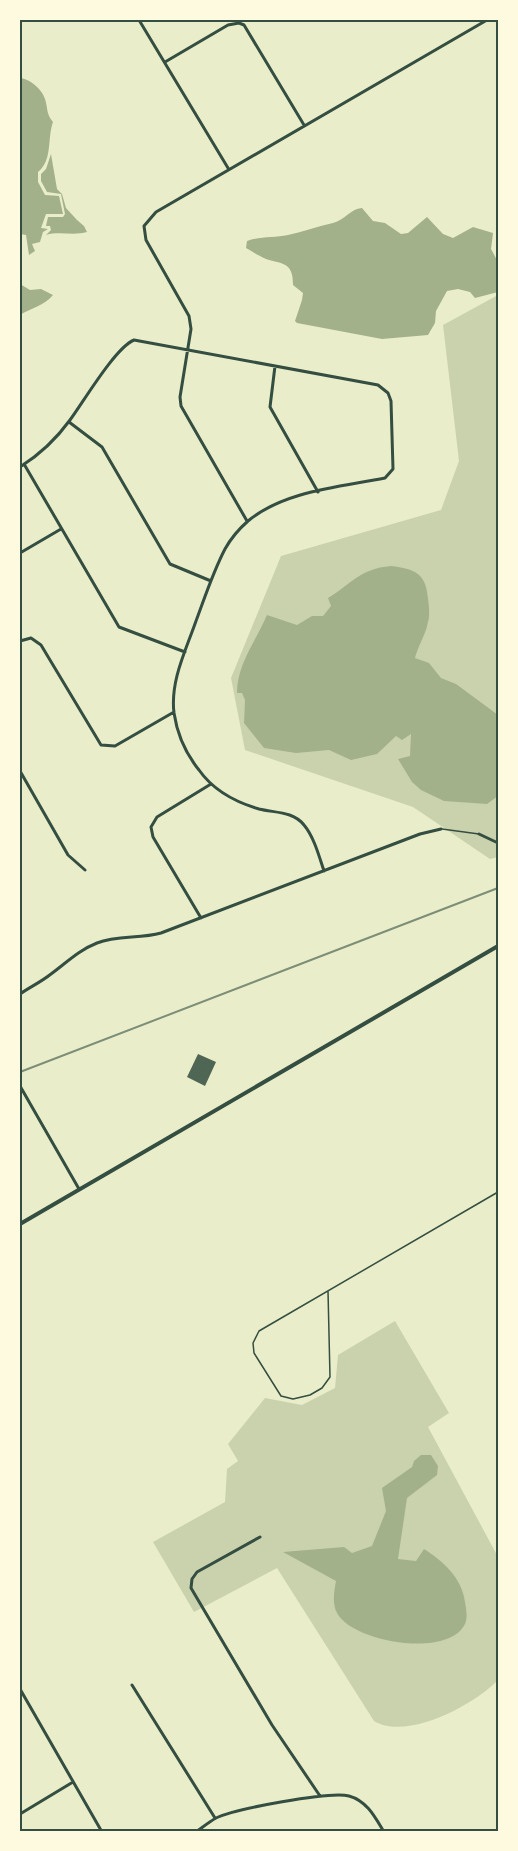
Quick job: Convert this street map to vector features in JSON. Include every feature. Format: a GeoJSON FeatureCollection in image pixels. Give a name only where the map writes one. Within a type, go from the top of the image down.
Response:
{"type":"FeatureCollection","features":[{"type":"Feature","properties":{"kind":"street"},"geometry":{"type":"LineString","coordinates":[[139,20],[228,168]]}},
{"type":"Feature","properties":{"kind":"street"},"geometry":{"type":"LineString","coordinates":[[247,522],[181,406],[180,398],[191,329],[189,316],[146,240],[144,226],[156,212],[228,168],[487,20]]}},
{"type":"Feature","properties":{"kind":"street"},"geometry":{"type":"LineString","coordinates":[[165,62],[228,25],[239,22],[244,25],[304,125]]}},
{"type":"Feature","properties":{"kind":"street"},"geometry":{"type":"LineString","coordinates":[[20,467],[47,446],[69,422],[120,350],[129,342],[140,340],[378,386],[388,393],[393,469],[385,478],[278,502],[247,522],[226,547],[211,581],[178,669],[174,689],[174,712],[179,734],[187,754],[211,784],[222,793],[247,804],[292,815],[299,820],[308,831],[324,871]]}},
{"type":"Feature","properties":{"kind":"street"},"geometry":{"type":"LineString","coordinates":[[275,366],[270,407],[318,492]]}},
{"type":"Feature","properties":{"kind":"street"},"geometry":{"type":"LineString","coordinates":[[69,422],[102,447],[170,564],[211,581]]}},
{"type":"Feature","properties":{"kind":"street"},"geometry":{"type":"LineString","coordinates":[[24,464],[119,627],[185,652]]}},
{"type":"Feature","properties":{"kind":"street"},"geometry":{"type":"LineString","coordinates":[[20,553],[61,529]]}},
{"type":"Feature","properties":{"kind":"street"},"geometry":{"type":"LineString","coordinates":[[20,641],[31,638],[41,645],[101,745],[115,746],[174,712]]}},
{"type":"Feature","properties":{"kind":"street"},"geometry":{"type":"LineString","coordinates":[[20,771],[68,855],[85,870]]}},
{"type":"Feature","properties":{"kind":"street"},"geometry":{"type":"LineString","coordinates":[[201,918],[153,837],[151,827],[157,817],[211,784]]}},
{"type":"Feature","properties":{"kind":"street"},"geometry":{"type":"LineString","coordinates":[[20,994],[51,974],[71,957],[99,942],[148,936],[420,834],[441,829]]}},
{"type":"Feature","properties":{"kind":"street"},"geometry":{"type":"LineString","coordinates":[[479,834],[498,843]]}},
{"type":"Feature","properties":{"kind":"street"},"geometry":{"type":"LineString","coordinates":[[20,1224],[498,946]]}},
{"type":"Feature","properties":{"kind":"street"},"geometry":{"type":"LineString","coordinates":[[20,1086],[79,1189]]}},
{"type":"Feature","properties":{"kind":"street"},"geometry":{"type":"LineString","coordinates":[[260,1536],[197,1572],[192,1579],[191,1588],[272,1725],[320,1796]]}},
{"type":"Feature","properties":{"kind":"street"},"geometry":{"type":"LineString","coordinates":[[132,1685],[215,1818]]}},
{"type":"Feature","properties":{"kind":"street"},"geometry":{"type":"LineString","coordinates":[[20,1689],[102,1832]]}},
{"type":"Feature","properties":{"kind":"street"},"geometry":{"type":"LineString","coordinates":[[20,1814],[73,1782]]}},
{"type":"Feature","properties":{"kind":"street"},"geometry":{"type":"LineString","coordinates":[[196,1832],[215,1818],[242,1809],[320,1796],[347,1795],[363,1802],[384,1832]]}},
{"type":"Feature","properties":{"kind":"lane"},"geometry":{"type":"LineString","coordinates":[[441,829],[479,834]]}},
{"type":"Feature","properties":{"kind":"lane"},"geometry":{"type":"LineString","coordinates":[[328,1291],[330,1377],[322,1388],[310,1395],[292,1400],[287,1399],[278,1393],[255,1356],[252,1347],[254,1339],[262,1329],[498,1192]]}},
{"type":"Feature","properties":{"kind":"shaded area"},"geometry":{"type":"Polygon","coordinates":[[[20,78],[32,82],[41,92],[53,122],[48,155],[38,172],[38,182],[45,195],[59,196],[63,214],[46,214],[41,228],[48,229],[43,232],[40,242],[32,244],[35,251],[29,255],[26,235],[20,234],[20,78]]]}},
{"type":"Feature","properties":{"kind":"shaded area"},"geometry":{"type":"Polygon","coordinates":[[[51,154],[57,189],[62,194],[66,208],[87,232],[46,235],[51,230],[50,226],[46,226],[48,217],[63,217],[65,214],[61,194],[47,192],[41,181],[41,174],[46,169],[51,154]]]}},
{"type":"Feature","properties":{"kind":"shaded area"},"geometry":{"type":"Polygon","coordinates":[[[362,208],[373,221],[385,223],[401,234],[408,233],[427,217],[443,234],[453,238],[473,227],[493,233],[491,249],[498,262],[498,292],[475,298],[470,292],[458,289],[447,291],[436,311],[435,323],[428,335],[382,339],[297,323],[295,321],[303,293],[293,285],[290,269],[284,264],[266,259],[246,248],[247,241],[288,235],[333,223],[354,210],[362,208]]]}},
{"type":"Feature","properties":{"kind":"shaded area"},"geometry":{"type":"Polygon","coordinates":[[[20,284],[30,290],[41,289],[53,295],[42,304],[20,315],[20,284]]]}},
{"type":"Feature","properties":{"kind":"shaded area"},"geometry":{"type":"Polygon","coordinates":[[[498,295],[498,857],[490,859],[413,807],[245,750],[231,678],[281,556],[441,510],[459,461],[443,325],[498,295]]]}},
{"type":"Feature","properties":{"kind":"shaded area"},"geometry":{"type":"Polygon","coordinates":[[[391,566],[418,574],[427,590],[429,619],[415,658],[429,663],[441,678],[456,684],[498,715],[498,796],[487,804],[444,801],[421,790],[412,782],[398,759],[410,756],[411,734],[402,740],[396,736],[377,754],[351,760],[329,750],[296,753],[264,748],[244,723],[245,700],[242,693],[237,693],[240,672],[267,615],[297,625],[312,616],[323,616],[331,606],[328,598],[364,573],[391,566]]]}},
{"type":"Feature","properties":{"kind":"shaded area"},"geometry":{"type":"Polygon","coordinates":[[[395,1321],[449,1413],[428,1427],[498,1557],[498,1680],[473,1700],[457,1709],[404,1727],[388,1726],[374,1721],[277,1568],[194,1612],[153,1542],[225,1502],[227,1469],[238,1461],[228,1444],[265,1398],[302,1405],[335,1388],[338,1355],[395,1321]]]}},
{"type":"Feature","properties":{"kind":"shaded area"},"geometry":{"type":"Polygon","coordinates":[[[421,1455],[431,1455],[438,1466],[437,1475],[407,1498],[398,1559],[416,1561],[424,1549],[438,1559],[451,1571],[460,1585],[465,1602],[466,1619],[465,1624],[455,1635],[440,1641],[421,1644],[380,1638],[361,1632],[346,1623],[334,1606],[336,1581],[283,1552],[344,1547],[352,1553],[372,1546],[386,1511],[382,1488],[412,1467],[414,1461],[421,1455]]]}},
{"type":"Feature","properties":{"kind":"building"},"geometry":{"type":"Polygon","coordinates":[[[198,1054],[216,1062],[205,1086],[187,1077],[198,1054]]]}},
{"type":"Feature","properties":{"kind":"railway"},"geometry":{"type":"LineString","coordinates":[[20,1072],[498,888]]}}]}
